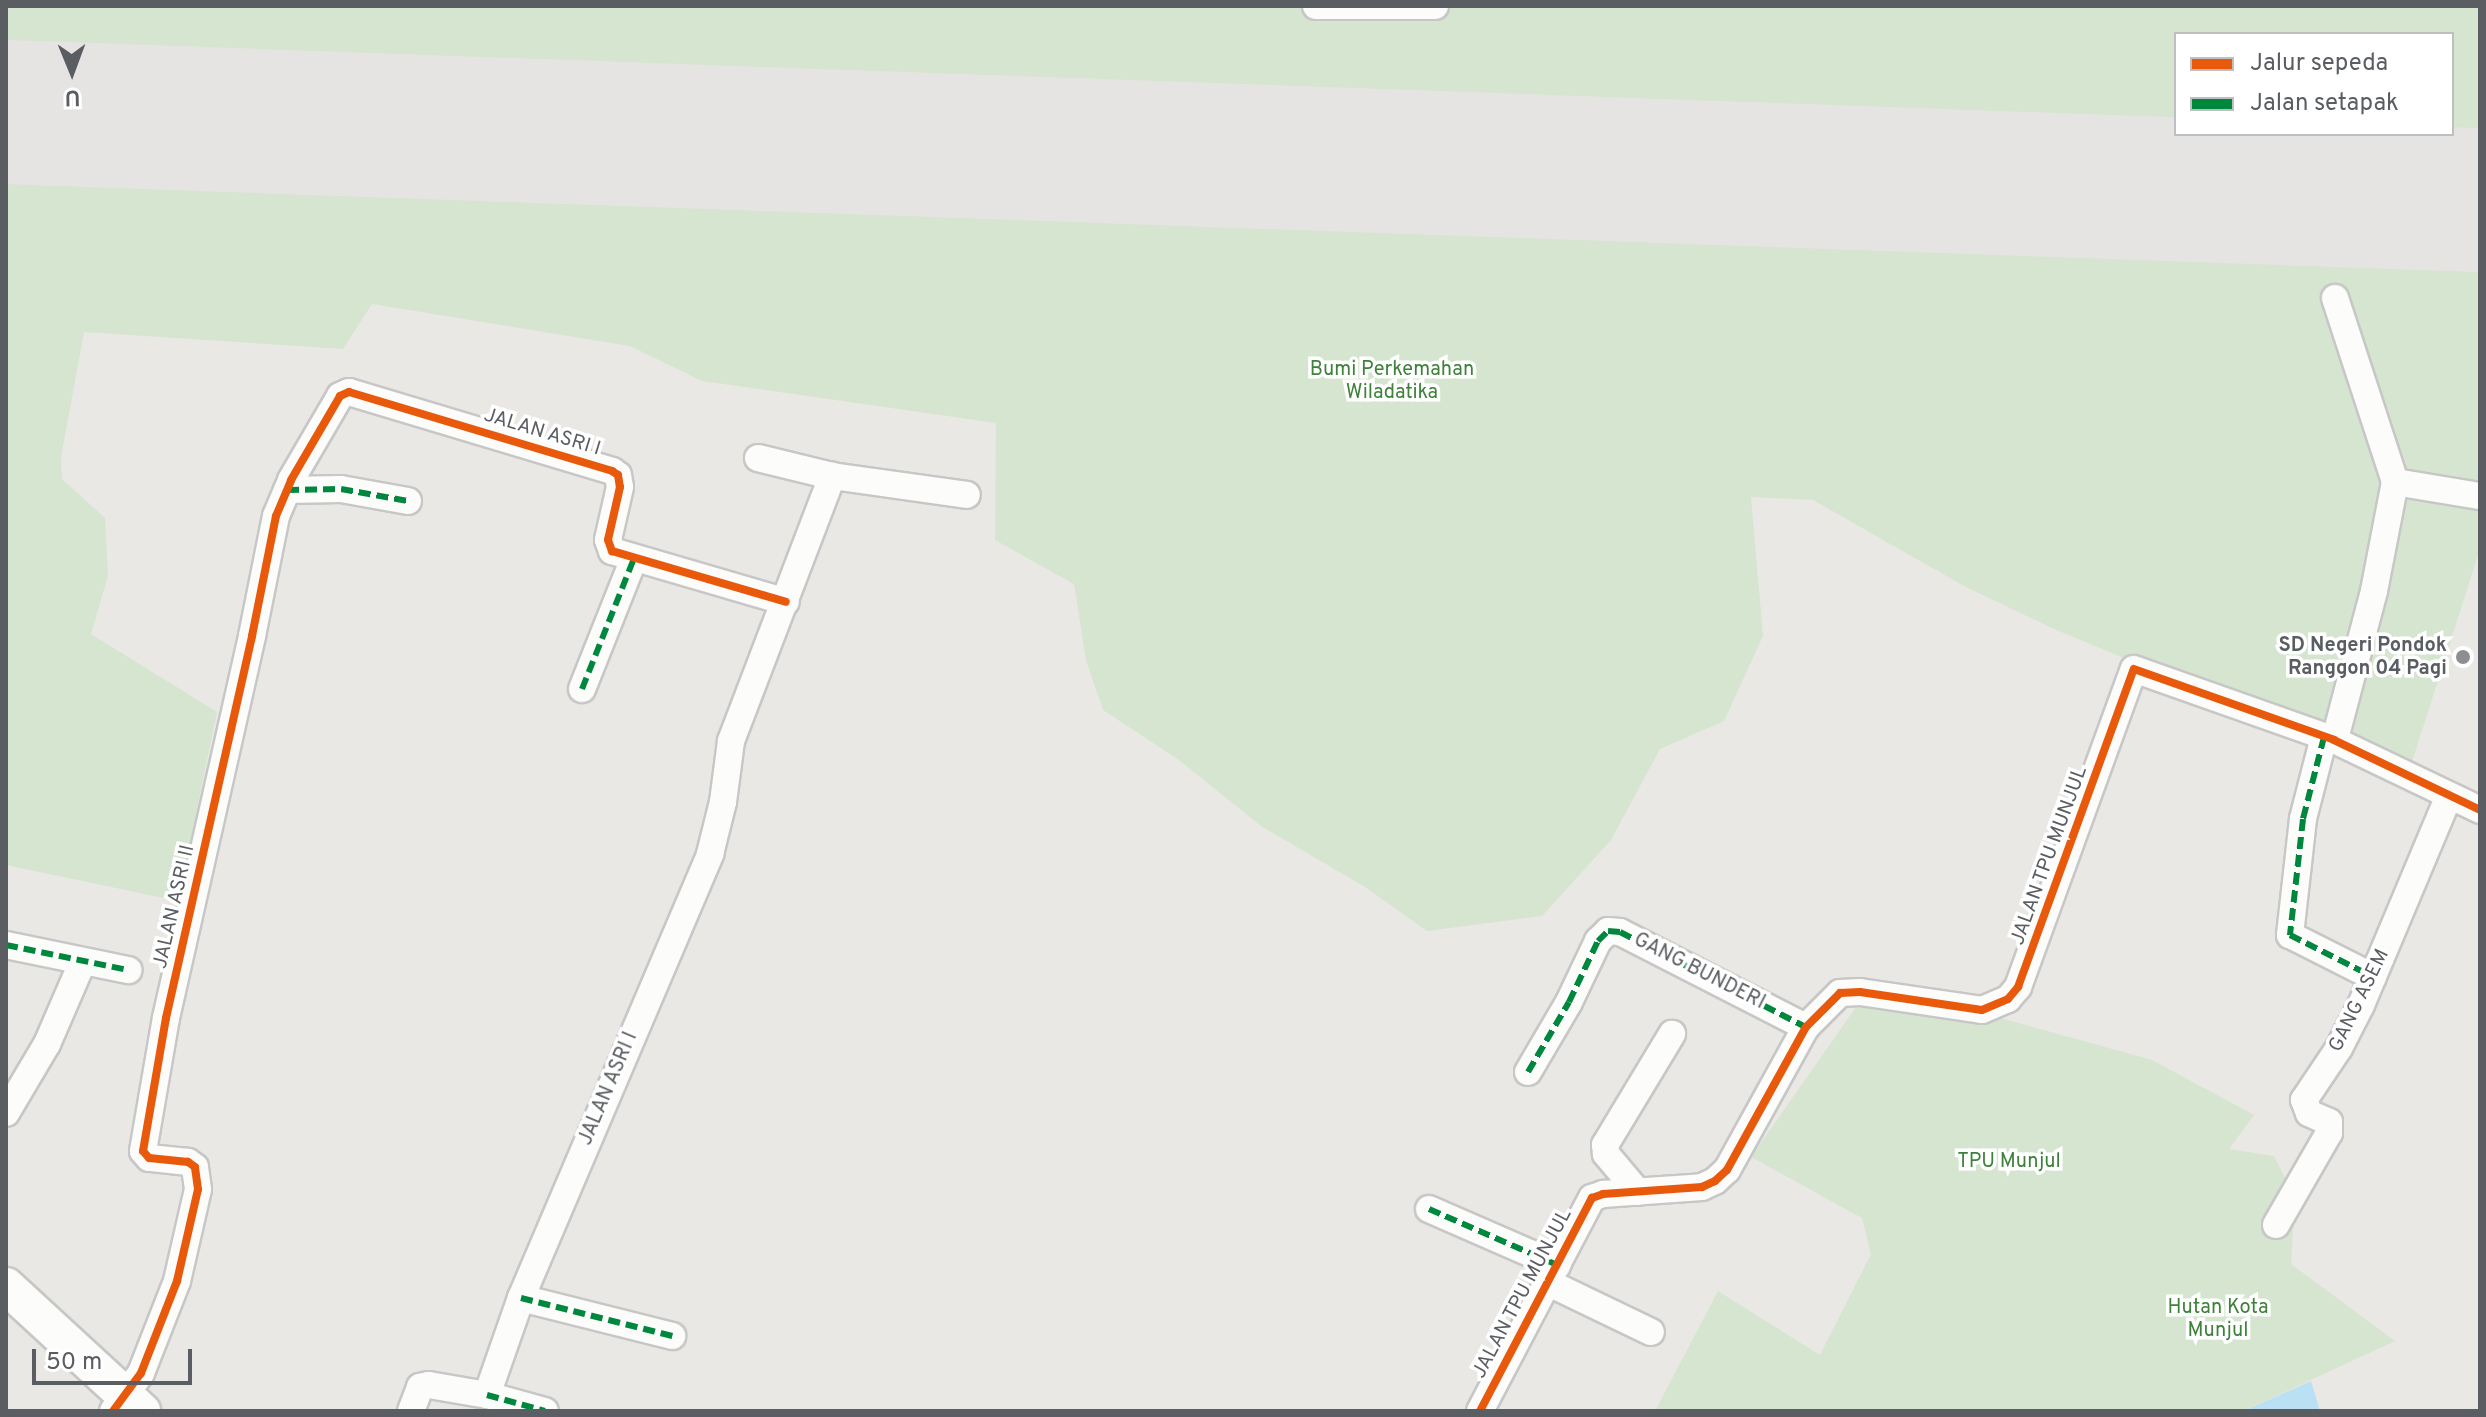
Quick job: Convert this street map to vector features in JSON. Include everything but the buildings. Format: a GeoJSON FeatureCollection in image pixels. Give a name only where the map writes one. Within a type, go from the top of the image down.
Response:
{"type":"FeatureCollection","features":[{"type":"Feature","properties":{"kind":"street"},"geometry":{"type":"LineString","coordinates":[[1316,6],[1435,6]]}},
{"type":"Feature","properties":{"kind":"street"},"geometry":{"type":"LineString","coordinates":[[2335,298],[2395,482],[2374,591],[2303,819],[2290,935],[2373,977]]}},
{"type":"Feature","properties":{"kind":"street","name":"JALAN ASRI II"},"geometry":{"type":"LineString","coordinates":[[127,1406],[177,1281],[198,1189],[195,1167],[188,1162],[149,1158],[143,1151],[166,1018],[276,516],[337,400],[345,393]]}},
{"type":"Feature","properties":{"kind":"street","name":"JALAN ASRI I"},"geometry":{"type":"LineString","coordinates":[[345,393],[612,471],[618,475],[620,487],[608,545],[612,551],[786,602]]}},
{"type":"Feature","properties":{"kind":"street"},"geometry":{"type":"LineString","coordinates":[[758,458],[832,476],[967,495]]}},
{"type":"Feature","properties":{"kind":"street","name":"JALAN ASRI I"},"geometry":{"type":"LineString","coordinates":[[487,1395],[521,1298],[710,854],[723,802],[731,741],[832,476]]}},
{"type":"Feature","properties":{"kind":"street"},"geometry":{"type":"LineString","coordinates":[[2395,482],[2480,496]]}},
{"type":"Feature","properties":{"kind":"street"},"geometry":{"type":"LineString","coordinates":[[287,490],[352,490],[408,501]]}},
{"type":"Feature","properties":{"kind":"street"},"geometry":{"type":"LineString","coordinates":[[582,689],[634,558]]}},
{"type":"Feature","properties":{"kind":"street","name":"JALAN TPU MUNJUL"},"geometry":{"type":"LineString","coordinates":[[1480,1411],[1592,1198],[1702,1187],[1715,1181],[1727,1170],[1806,1027],[1840,993],[1860,992],[1982,1010],[2008,999],[2024,973],[2134,669],[2330,736],[2480,810]]}},
{"type":"Feature","properties":{"kind":"street","name":"GANG ASEM"},"geometry":{"type":"LineString","coordinates":[[2276,1225],[2330,1128],[2329,1122],[2309,1113],[2304,1100],[2339,1048],[2373,977],[2449,796]]}},
{"type":"Feature","properties":{"kind":"street","name":"GANG BUNDERI"},"geometry":{"type":"LineString","coordinates":[[1528,1072],[1569,1002],[1598,941],[1608,931],[1620,932],[1806,1027]]}},
{"type":"Feature","properties":{"kind":"street"},"geometry":{"type":"LineString","coordinates":[[6,945],[128,970]]}},
{"type":"Feature","properties":{"kind":"street"},"geometry":{"type":"LineString","coordinates":[[6,1113],[47,1044],[83,961]]}},
{"type":"Feature","properties":{"kind":"street"},"geometry":{"type":"LineString","coordinates":[[1638,1192],[1606,1154],[1605,1145],[1672,1034]]}},
{"type":"Feature","properties":{"kind":"street"},"geometry":{"type":"LineString","coordinates":[[1429,1209],[1553,1274],[1651,1332]]}},
{"type":"Feature","properties":{"kind":"street"},"geometry":{"type":"LineString","coordinates":[[6,1286],[127,1406]]}},
{"type":"Feature","properties":{"kind":"street"},"geometry":{"type":"LineString","coordinates":[[521,1298],[672,1336]]}},
{"type":"Feature","properties":{"kind":"street"},"geometry":{"type":"LineString","coordinates":[[411,1411],[420,1387],[429,1385],[487,1395],[545,1411]]}},
{"type":"Feature","properties":{"kind":"green space","name":"Bumi Perkemahan Wiladatika"},"geometry":{"type":"Polygon","coordinates":[[[6,6],[2480,6],[2480,549],[2411,765],[2203,679],[2119,656],[2054,629],[1964,586],[1813,500],[1751,497],[1763,636],[1724,721],[1660,749],[1611,840],[1542,916],[1427,931],[1365,887],[1261,826],[1179,760],[1103,710],[1086,660],[1074,584],[995,540],[996,423],[702,381],[630,346],[372,304],[343,349],[84,332],[61,457],[62,479],[105,518],[108,576],[91,634],[217,712],[178,901],[6,865],[6,6]]]}},
{"type":"Feature","properties":{"kind":"green space"},"geometry":{"type":"Polygon","coordinates":[[[1861,1000],[1986,1014],[2152,1060],[2254,1115],[2229,1149],[2274,1156],[2295,1197],[2291,1264],[2395,1341],[2244,1411],[1655,1411],[1718,1291],[1820,1355],[1871,1254],[1862,1218],[1751,1157],[1861,1000]]]}},
{"type":"Feature","properties":{"kind":"water"},"geometry":{"type":"Polygon","coordinates":[[[2311,1381],[2320,1411],[2244,1411],[2311,1381]]]}},
{"type":"Feature","properties":{"kind":"runway"},"geometry":{"type":"LineString","coordinates":[[6,112],[2480,200]]}},
{"type":"Feature","properties":{"kind":"marked path"},"geometry":{"type":"LineString","coordinates":[[287,490],[341,489],[408,501]]}},
{"type":"Feature","properties":{"kind":"marked path"},"geometry":{"type":"LineString","coordinates":[[582,689],[634,558]]}},
{"type":"Feature","properties":{"kind":"marked path"},"geometry":{"type":"LineString","coordinates":[[2324,737],[2303,819],[2290,935],[2373,977]]}},
{"type":"Feature","properties":{"kind":"marked path"},"geometry":{"type":"LineString","coordinates":[[1528,1072],[1569,1002],[1598,941],[1608,931],[1620,932],[1806,1027]]}},
{"type":"Feature","properties":{"kind":"marked path"},"geometry":{"type":"LineString","coordinates":[[6,945],[128,970]]}},
{"type":"Feature","properties":{"kind":"marked path"},"geometry":{"type":"LineString","coordinates":[[1429,1209],[1557,1265]]}},
{"type":"Feature","properties":{"kind":"marked path"},"geometry":{"type":"LineString","coordinates":[[521,1298],[672,1336]]}},
{"type":"Feature","properties":{"kind":"marked path"},"geometry":{"type":"LineString","coordinates":[[487,1395],[545,1411]]}},
{"type":"Feature","properties":{"kind":"cycle path"},"geometry":{"type":"LineString","coordinates":[[113,1411],[141,1373],[177,1281],[198,1189],[195,1167],[188,1162],[149,1158],[143,1151],[166,1018],[276,516],[291,480],[340,396],[349,392],[612,471],[618,475],[620,487],[608,540],[612,551],[786,602]]}},
{"type":"Feature","properties":{"kind":"cycle path"},"geometry":{"type":"LineString","coordinates":[[1480,1411],[1592,1198],[1603,1194],[1702,1187],[1715,1181],[1727,1170],[1806,1027],[1840,993],[1860,992],[1982,1010],[2008,999],[2018,987],[2134,669],[2334,740],[2480,810]]}},
{"type":"Feature","properties":{"kind":"place","name":"SD Negeri Pondok Ranggon 04 Pagi"},"geometry":{"type":"Point","coordinates":[2463,657]}},
{"type":"Feature","properties":{"kind":"park label","name":"TPU Munjul"},"geometry":{"type":"Point","coordinates":[2009,1162]}},
{"type":"Feature","properties":{"kind":"park label","name":"Hutan Kota Munjul"},"geometry":{"type":"Point","coordinates":[2218,1320]}}]}
